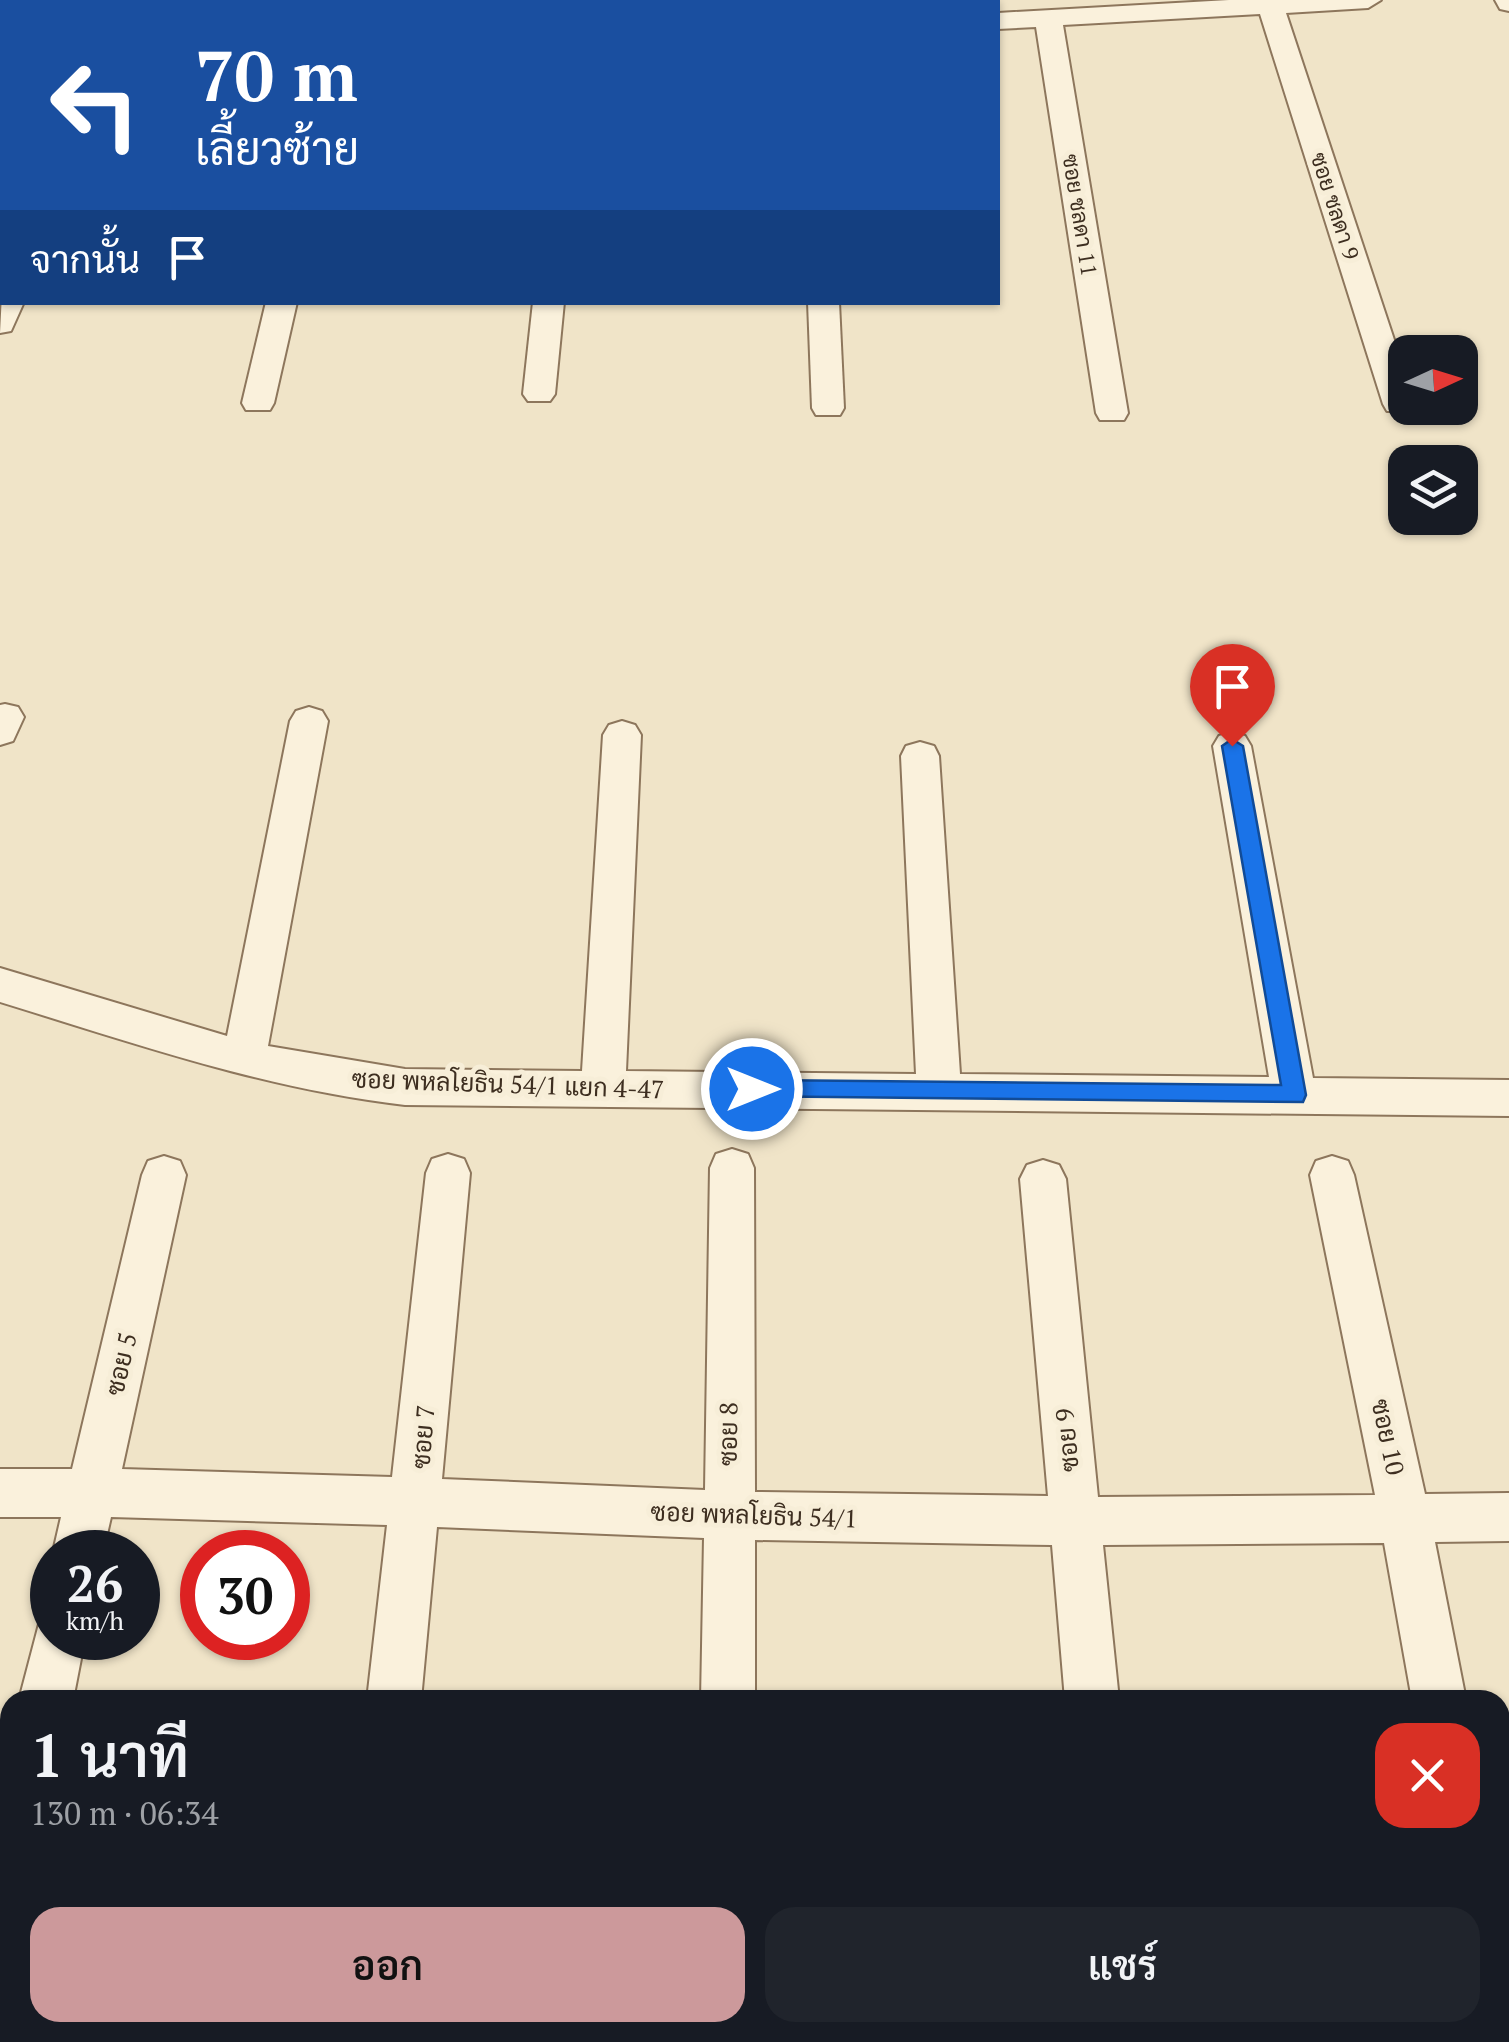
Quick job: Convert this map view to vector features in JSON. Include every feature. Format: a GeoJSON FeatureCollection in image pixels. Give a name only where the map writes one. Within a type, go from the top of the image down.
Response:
{"type":"FeatureCollection","features":[{"type":"Feature","properties":{"kind":"street"},"geometry":{"type":"LineString","coordinates":[[1000,20],[1368,0]]}},
{"type":"Feature","properties":{"kind":"street","name":"ซอย ชลดา 9"},"geometry":{"type":"LineString","coordinates":[[1271,8],[1388,367]]}},
{"type":"Feature","properties":{"kind":"street","name":"ซอย ชลดา 11"},"geometry":{"type":"LineString","coordinates":[[1048,16],[1112,413]]}},
{"type":"Feature","properties":{"kind":"street"},"geometry":{"type":"LineString","coordinates":[[258,402],[281,305]]}},
{"type":"Feature","properties":{"kind":"street"},"geometry":{"type":"LineString","coordinates":[[539,394],[549,305]]}},
{"type":"Feature","properties":{"kind":"street"},"geometry":{"type":"LineString","coordinates":[[823,305],[828,408]]}},
{"type":"Feature","properties":{"kind":"street"},"geometry":{"type":"LineString","coordinates":[[245,1056],[309,721]]}},
{"type":"Feature","properties":{"kind":"street"},"geometry":{"type":"LineString","coordinates":[[603,1088],[622,735]]}},
{"type":"Feature","properties":{"kind":"street"},"geometry":{"type":"LineString","coordinates":[[1232,746],[1294,1095]]}},
{"type":"Feature","properties":{"kind":"street"},"geometry":{"type":"LineString","coordinates":[[920,756],[940,1090]]}},
{"type":"Feature","properties":{"kind":"street","name":"ซอย พหลโยธิน 54/1 แยก 4-47"},"geometry":{"type":"LineString","coordinates":[[0,985],[352,1083],[1509,1098]]}},
{"type":"Feature","properties":{"kind":"street","name":"ซอย 8"},"geometry":{"type":"LineString","coordinates":[[728,1690],[732,1168]]}},
{"type":"Feature","properties":{"kind":"street","name":"ซอย 7"},"geometry":{"type":"LineString","coordinates":[[395,1690],[448,1173]]}},
{"type":"Feature","properties":{"kind":"street","name":"ซอย 5"},"geometry":{"type":"LineString","coordinates":[[83,1530],[164,1175]]}},
{"type":"Feature","properties":{"kind":"street","name":"ซอย 10"},"geometry":{"type":"LineString","coordinates":[[1332,1175],[1437,1690]]}},
{"type":"Feature","properties":{"kind":"street","name":"ซอย 9"},"geometry":{"type":"LineString","coordinates":[[1043,1180],[1091,1690]]}},
{"type":"Feature","properties":{"kind":"street","name":"ซอย พหลโยธิน 54/1"},"geometry":{"type":"LineString","coordinates":[[0,1493],[416,1501],[727,1515],[1075,1523],[1509,1517]]}},
{"type":"Feature","properties":{"kind":"street"},"geometry":{"type":"LineString","coordinates":[[48,1690],[54,1660]]}},
{"type":"Feature","properties":{"kind":"route"},"geometry":{"type":"LineString","coordinates":[[752,1089],[1294,1095],[1232,746]]}}]}
